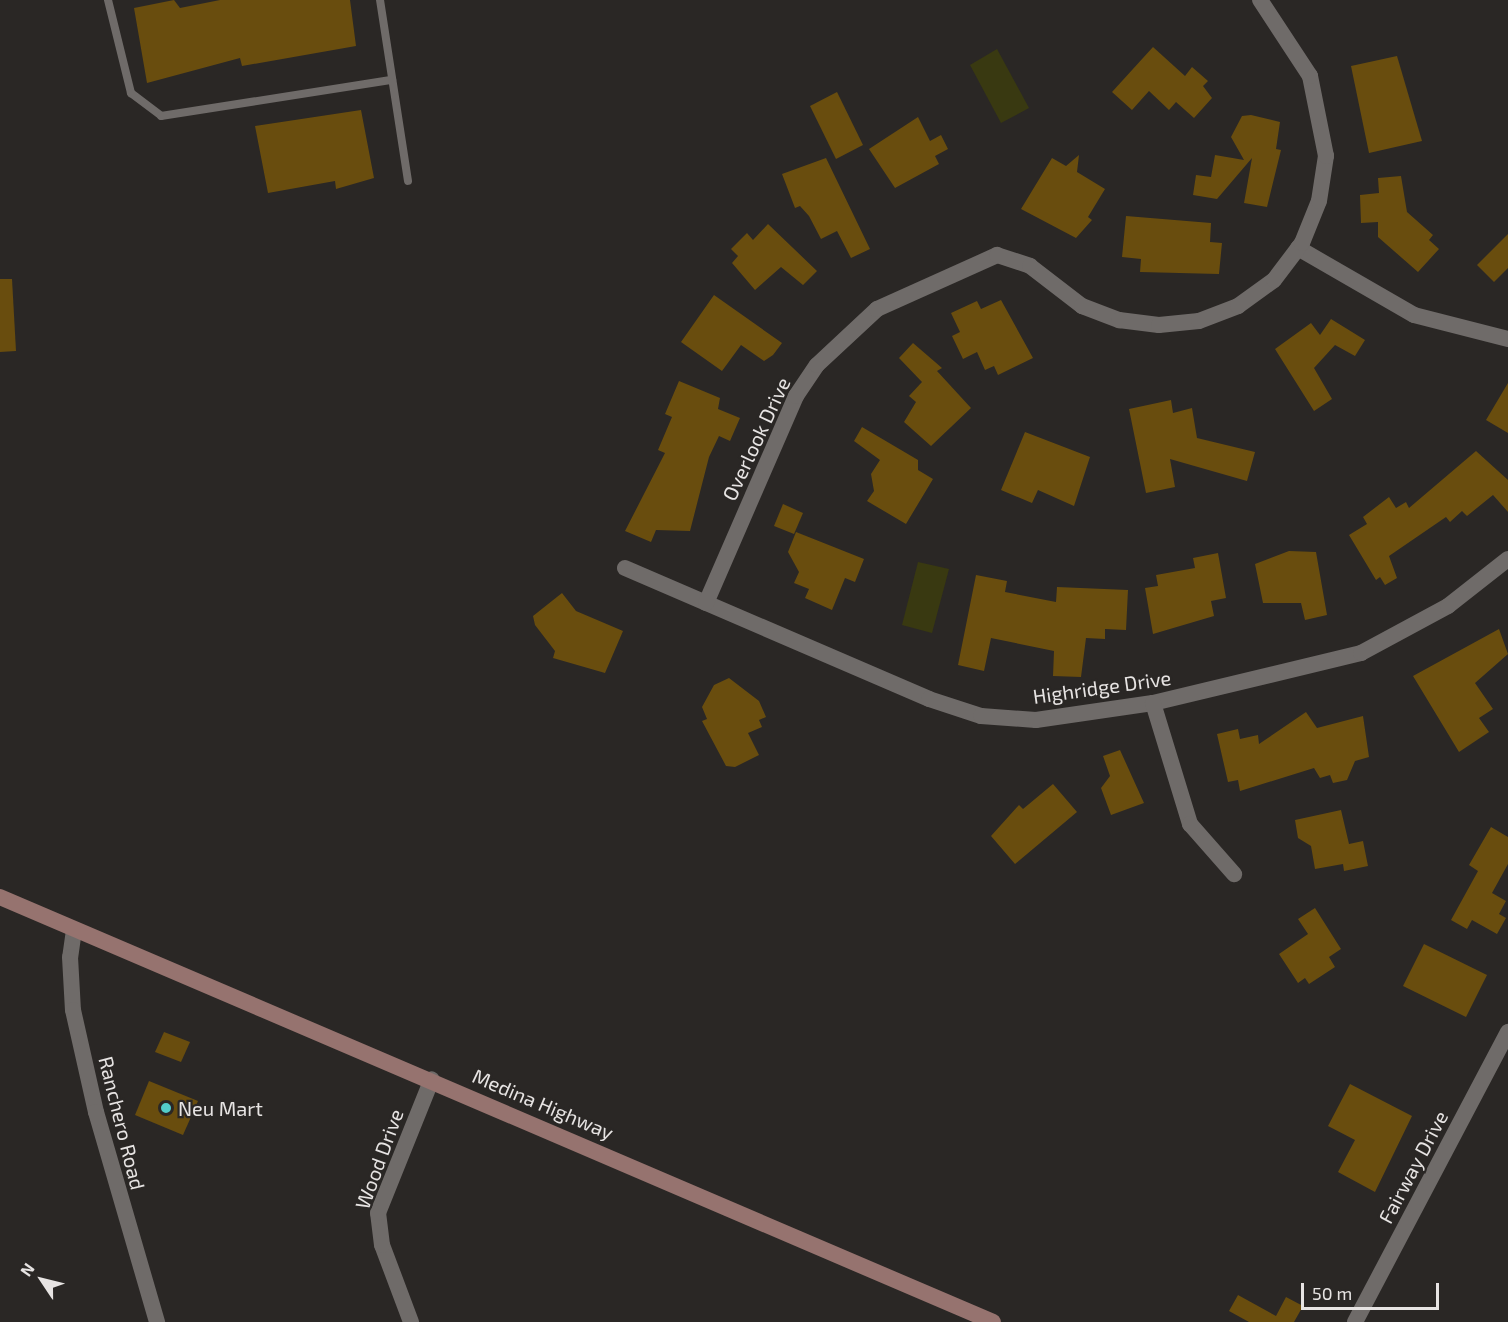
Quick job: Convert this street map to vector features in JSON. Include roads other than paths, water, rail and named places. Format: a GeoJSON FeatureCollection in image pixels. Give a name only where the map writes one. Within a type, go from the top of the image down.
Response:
{"type":"FeatureCollection","features":[{"type":"Feature","properties":{"kind":"main road","name":"Medina Highway"},"geometry":{"type":"LineString","coordinates":[[0,897],[432,1079],[993,1322]]}},
{"type":"Feature","properties":{"kind":"street","name":"Overlook Drive"},"geometry":{"type":"LineString","coordinates":[[706,603],[796,396],[817,365],[877,309],[997,255],[1012,256],[1082,306],[1119,320],[1159,324],[1199,321],[1238,306],[1274,280],[1298,248],[1319,201],[1326,156],[1322,112],[1293,44],[1260,0]]}},
{"type":"Feature","properties":{"kind":"street"},"geometry":{"type":"LineString","coordinates":[[1298,248],[1414,315],[1508,339]]}},
{"type":"Feature","properties":{"kind":"street","name":"Highridge Drive"},"geometry":{"type":"LineString","coordinates":[[625,568],[929,699],[981,716],[1036,720],[1153,703],[1361,653],[1448,606],[1508,559]]}},
{"type":"Feature","properties":{"kind":"street"},"geometry":{"type":"LineString","coordinates":[[1153,703],[1190,824],[1234,874]]}},
{"type":"Feature","properties":{"kind":"street","name":"Ranchero Road"},"geometry":{"type":"LineString","coordinates":[[74,930],[70,957],[73,1010],[96,1112],[157,1322]]}},
{"type":"Feature","properties":{"kind":"street","name":"Fairway Drive"},"geometry":{"type":"LineString","coordinates":[[1355,1322],[1508,1032]]}},
{"type":"Feature","properties":{"kind":"street","name":"Wood Drive"},"geometry":{"type":"LineString","coordinates":[[411,1322],[382,1245],[378,1213],[432,1079]]}},
{"type":"Feature","properties":{"kind":"lane"},"geometry":{"type":"LineString","coordinates":[[108,0],[131,93],[161,116],[392,80]]}},
{"type":"Feature","properties":{"kind":"lane"},"geometry":{"type":"LineString","coordinates":[[380,0],[408,181]]}},
{"type":"Feature","properties":{"kind":"place","name":"Neu Mart"},"geometry":{"type":"Point","coordinates":[166,1108]}}]}
